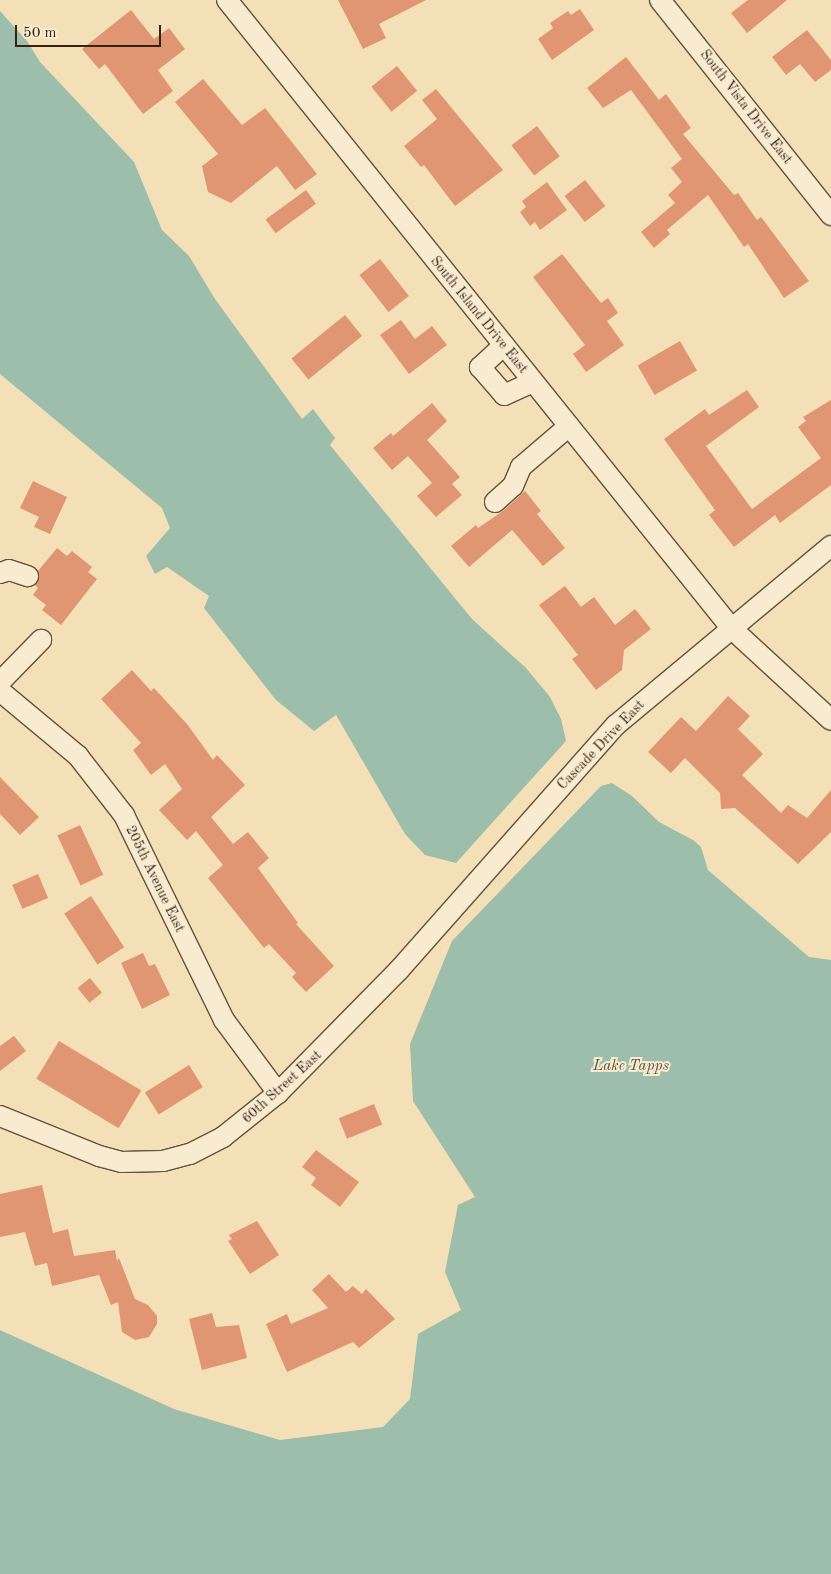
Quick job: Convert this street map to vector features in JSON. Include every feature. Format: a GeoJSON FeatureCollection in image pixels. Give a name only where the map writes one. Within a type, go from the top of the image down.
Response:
{"type":"FeatureCollection","features":[{"type":"Feature","properties":{"kind":"street","name":"South Island Drive East"},"geometry":{"type":"LineString","coordinates":[[226,0],[732,629],[831,720]]}},
{"type":"Feature","properties":{"kind":"street","name":"South Vista Drive East"},"geometry":{"type":"LineString","coordinates":[[660,0],[831,215]]}},
{"type":"Feature","properties":{"kind":"street"},"geometry":{"type":"LineString","coordinates":[[504,345],[480,368],[504,395],[533,382]]}},
{"type":"Feature","properties":{"kind":"street"},"geometry":{"type":"LineString","coordinates":[[495,502],[513,486],[521,466],[569,426]]}},
{"type":"Feature","properties":{"kind":"street","name":"Cascade Drive East"},"geometry":{"type":"LineString","coordinates":[[437,926],[616,725],[831,546]]}},
{"type":"Feature","properties":{"kind":"street"},"geometry":{"type":"LineString","coordinates":[[0,573],[9,570],[28,576]]}},
{"type":"Feature","properties":{"kind":"street"},"geometry":{"type":"LineString","coordinates":[[0,682],[41,640]]}},
{"type":"Feature","properties":{"kind":"street","name":"205th Avenue East"},"geometry":{"type":"LineString","coordinates":[[0,691],[78,756],[124,815],[224,1020],[278,1093]]}},
{"type":"Feature","properties":{"kind":"street","name":"60th Street East"},"geometry":{"type":"LineString","coordinates":[[0,1116],[99,1156],[122,1162],[163,1161],[190,1154],[224,1137],[278,1093],[393,977],[437,926]]}},
{"type":"Feature","properties":{"kind":"water"},"geometry":{"type":"Polygon","coordinates":[[[0,11],[27,41],[40,62],[134,162],[162,230],[189,256],[215,299],[302,419],[313,409],[335,438],[330,445],[472,619],[526,668],[550,697],[561,719],[566,741],[456,863],[425,855],[405,834],[336,715],[314,731],[276,700],[204,608],[209,596],[167,567],[155,574],[146,556],[170,528],[162,508],[0,374],[0,11]]]}},
{"type":"Feature","properties":{"kind":"water","name":"Lake Tapps"},"geometry":{"type":"Polygon","coordinates":[[[612,783],[632,796],[659,822],[693,840],[701,847],[708,870],[809,957],[831,960],[831,1574],[0,1574],[0,1330],[174,1409],[280,1440],[383,1427],[410,1399],[418,1334],[461,1310],[445,1272],[458,1205],[475,1197],[413,1101],[410,1044],[452,941],[601,786],[612,783]]]}},
{"type":"Feature","properties":{"kind":"building"},"geometry":{"type":"Polygon","coordinates":[[[338,0],[426,0],[379,24],[386,38],[363,49],[338,0]]]}},
{"type":"Feature","properties":{"kind":"building"},"geometry":{"type":"Polygon","coordinates":[[[748,0],[787,0],[747,33],[731,13],[748,0]]]}},
{"type":"Feature","properties":{"kind":"building"},"geometry":{"type":"Polygon","coordinates":[[[580,9],[594,30],[552,60],[538,39],[553,28],[550,23],[568,11],[571,15],[580,9]]]}},
{"type":"Feature","properties":{"kind":"building"},"geometry":{"type":"Polygon","coordinates":[[[131,10],[154,39],[169,28],[185,49],[158,70],[173,91],[143,114],[105,64],[99,69],[82,49],[131,10]]]}},
{"type":"Feature","properties":{"kind":"building"},"geometry":{"type":"Polygon","coordinates":[[[807,30],[831,60],[831,70],[815,82],[800,64],[786,75],[772,57],[807,30]]]}},
{"type":"Feature","properties":{"kind":"building"},"geometry":{"type":"Polygon","coordinates":[[[626,57],[659,100],[666,94],[691,128],[683,134],[734,195],[738,193],[757,220],[761,217],[809,281],[784,298],[748,244],[744,247],[708,195],[667,230],[670,234],[654,248],[641,232],[675,203],[668,195],[682,182],[671,168],[682,159],[631,90],[603,108],[587,88],[626,57]]]}},
{"type":"Feature","properties":{"kind":"building"},"geometry":{"type":"Polygon","coordinates":[[[397,66],[417,91],[391,112],[371,87],[397,66]]]}},
{"type":"Feature","properties":{"kind":"building"},"geometry":{"type":"Polygon","coordinates":[[[203,79],[242,125],[265,108],[317,174],[295,190],[277,166],[231,203],[208,192],[202,166],[218,154],[175,102],[203,79]]]}},
{"type":"Feature","properties":{"kind":"building"},"geometry":{"type":"Polygon","coordinates":[[[436,89],[503,170],[455,206],[424,165],[421,167],[404,146],[437,119],[422,100],[436,89]]]}},
{"type":"Feature","properties":{"kind":"building"},"geometry":{"type":"Polygon","coordinates":[[[537,126],[560,156],[534,176],[511,145],[537,126]]]}},
{"type":"Feature","properties":{"kind":"building"},"geometry":{"type":"Polygon","coordinates":[[[585,180],[605,206],[585,222],[565,196],[585,180]]]}},
{"type":"Feature","properties":{"kind":"building"},"geometry":{"type":"Polygon","coordinates":[[[547,182],[567,210],[540,230],[535,222],[530,226],[520,212],[526,207],[522,201],[547,182]]]}},
{"type":"Feature","properties":{"kind":"building"},"geometry":{"type":"Polygon","coordinates":[[[306,190],[316,204],[276,233],[266,219],[306,190]]]}},
{"type":"Feature","properties":{"kind":"building"},"geometry":{"type":"Polygon","coordinates":[[[562,254],[601,303],[608,298],[618,313],[607,321],[624,345],[586,372],[573,354],[585,345],[533,277],[562,254]]]}},
{"type":"Feature","properties":{"kind":"building"},"geometry":{"type":"Polygon","coordinates":[[[380,259],[409,296],[388,312],[360,275],[380,259]]]}},
{"type":"Feature","properties":{"kind":"building"},"geometry":{"type":"Polygon","coordinates":[[[345,315],[362,336],[308,379],[291,358],[345,315]]]}},
{"type":"Feature","properties":{"kind":"building"},"geometry":{"type":"Polygon","coordinates":[[[401,320],[415,339],[432,326],[447,345],[409,374],[380,335],[401,320]]]}},
{"type":"Feature","properties":{"kind":"building"},"geometry":{"type":"Polygon","coordinates":[[[680,341],[697,370],[655,395],[638,366],[680,341]]]}},
{"type":"Feature","properties":{"kind":"building"},"geometry":{"type":"Polygon","coordinates":[[[747,390],[759,407],[706,446],[752,509],[821,458],[798,427],[806,421],[803,417],[831,400],[831,485],[780,523],[775,515],[734,547],[709,515],[715,510],[664,439],[705,409],[709,415],[747,390]]]}},
{"type":"Feature","properties":{"kind":"building"},"geometry":{"type":"Polygon","coordinates":[[[432,403],[447,421],[427,440],[460,477],[452,484],[462,495],[436,517],[417,496],[432,483],[408,456],[392,470],[373,448],[391,433],[393,436],[432,403]]]}},
{"type":"Feature","properties":{"kind":"building"},"geometry":{"type":"Polygon","coordinates":[[[33,481],[67,497],[50,534],[34,527],[39,517],[20,508],[33,481]]]}},
{"type":"Feature","properties":{"kind":"building"},"geometry":{"type":"Polygon","coordinates":[[[525,491],[541,511],[537,514],[565,548],[543,566],[512,530],[469,567],[451,546],[476,525],[478,528],[503,511],[525,491]]]}},
{"type":"Feature","properties":{"kind":"building"},"geometry":{"type":"Polygon","coordinates":[[[57,548],[67,556],[72,551],[92,567],[88,572],[97,579],[61,625],[42,610],[46,605],[33,595],[38,588],[35,585],[39,579],[38,571],[57,548]]]}},
{"type":"Feature","properties":{"kind":"building"},"geometry":{"type":"Polygon","coordinates":[[[565,586],[581,607],[594,597],[615,625],[635,609],[651,629],[624,650],[622,670],[596,690],[572,659],[578,655],[539,605],[565,586]]]}},
{"type":"Feature","properties":{"kind":"building"},"geometry":{"type":"Polygon","coordinates":[[[132,670],[151,691],[154,688],[187,724],[213,760],[217,755],[245,785],[211,817],[233,844],[248,832],[269,858],[258,868],[298,923],[296,924],[334,966],[306,992],[292,977],[296,973],[269,944],[264,948],[208,878],[223,865],[196,831],[187,840],[159,810],[182,789],[165,764],[151,775],[133,750],[141,743],[101,699],[132,670]]]}},
{"type":"Feature","properties":{"kind":"building"},"geometry":{"type":"Polygon","coordinates":[[[728,696],[750,716],[738,729],[763,754],[742,775],[781,813],[788,805],[807,818],[831,790],[831,832],[798,864],[735,808],[721,809],[720,793],[685,758],[671,773],[648,752],[681,717],[696,731],[728,696]]]}},
{"type":"Feature","properties":{"kind":"building"},"geometry":{"type":"Polygon","coordinates":[[[0,777],[39,817],[20,835],[0,814],[0,777]]]}},
{"type":"Feature","properties":{"kind":"building"},"geometry":{"type":"Polygon","coordinates":[[[80,825],[103,875],[81,885],[57,836],[80,825]]]}},
{"type":"Feature","properties":{"kind":"building"},"geometry":{"type":"Polygon","coordinates":[[[38,874],[48,898],[22,909],[12,885],[38,874]]]}},
{"type":"Feature","properties":{"kind":"building"},"geometry":{"type":"Polygon","coordinates":[[[91,896],[124,947],[97,965],[64,913],[91,896]]]}},
{"type":"Feature","properties":{"kind":"building"},"geometry":{"type":"Polygon","coordinates":[[[143,953],[149,966],[155,964],[170,995],[142,1009],[121,963],[143,953]]]}},
{"type":"Feature","properties":{"kind":"building"},"geometry":{"type":"Polygon","coordinates":[[[90,978],[102,993],[90,1003],[78,988],[90,978]]]}},
{"type":"Feature","properties":{"kind":"building"},"geometry":{"type":"Polygon","coordinates":[[[14,1036],[26,1051],[0,1071],[0,1046],[14,1036]]]}},
{"type":"Feature","properties":{"kind":"building"},"geometry":{"type":"Polygon","coordinates":[[[59,1041],[141,1090],[119,1128],[36,1079],[59,1041]]]}},
{"type":"Feature","properties":{"kind":"building"},"geometry":{"type":"Polygon","coordinates":[[[189,1065],[203,1087],[159,1115],[145,1093],[189,1065]]]}},
{"type":"Feature","properties":{"kind":"building"},"geometry":{"type":"Polygon","coordinates":[[[374,1104],[382,1124],[347,1139],[339,1118],[374,1104]]]}},
{"type":"Feature","properties":{"kind":"building"},"geometry":{"type":"Polygon","coordinates":[[[316,1150],[359,1182],[340,1207],[311,1185],[316,1178],[302,1167],[316,1150]]]}},
{"type":"Feature","properties":{"kind":"building"},"geometry":{"type":"Polygon","coordinates":[[[42,1185],[53,1233],[68,1229],[74,1256],[115,1250],[117,1261],[119,1258],[135,1299],[148,1305],[157,1316],[157,1324],[149,1337],[135,1340],[122,1332],[118,1302],[111,1305],[99,1275],[52,1286],[47,1263],[35,1266],[25,1232],[0,1237],[0,1194],[42,1185]]]}},
{"type":"Feature","properties":{"kind":"building"},"geometry":{"type":"Polygon","coordinates":[[[257,1221],[279,1255],[250,1274],[228,1241],[232,1239],[229,1235],[257,1221]]]}},
{"type":"Feature","properties":{"kind":"building"},"geometry":{"type":"Polygon","coordinates":[[[329,1274],[346,1292],[353,1286],[362,1294],[366,1289],[395,1319],[359,1348],[353,1342],[287,1372],[266,1324],[287,1314],[291,1324],[328,1308],[312,1290],[329,1274]]]}},
{"type":"Feature","properties":{"kind":"building"},"geometry":{"type":"Polygon","coordinates":[[[212,1313],[216,1327],[239,1325],[247,1358],[202,1370],[189,1319],[212,1313]]]}}]}
